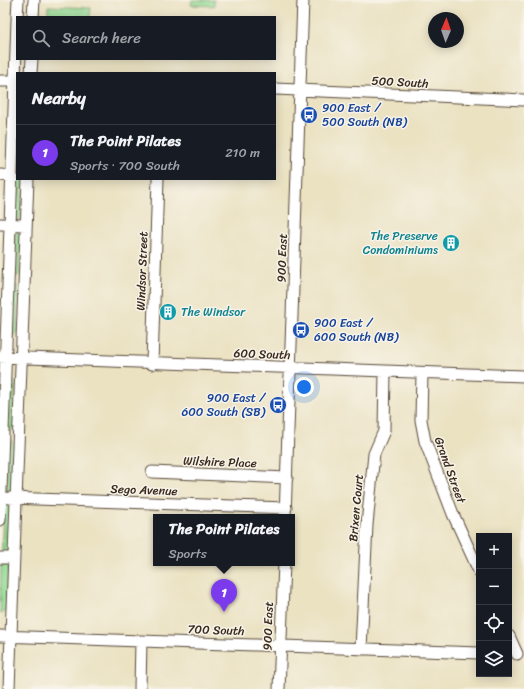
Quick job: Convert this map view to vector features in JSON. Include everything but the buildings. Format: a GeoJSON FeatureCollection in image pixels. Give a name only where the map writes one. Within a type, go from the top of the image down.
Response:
{"type":"FeatureCollection","features":[{"type":"Feature","properties":{"kind":"street"},"geometry":{"type":"LineString","coordinates":[[17,16],[18,0]]}},
{"type":"Feature","properties":{"kind":"street"},"geometry":{"type":"LineString","coordinates":[[33,16],[34,0]]}},
{"type":"Feature","properties":{"kind":"street","name":"900 East"},"geometry":{"type":"LineString","coordinates":[[286,513],[303,0]]}},
{"type":"Feature","properties":{"kind":"street"},"geometry":{"type":"LineString","coordinates":[[16,60],[16,72]]}},
{"type":"Feature","properties":{"kind":"street"},"geometry":{"type":"LineString","coordinates":[[31,72],[32,60]]}},
{"type":"Feature","properties":{"kind":"street"},"geometry":{"type":"LineString","coordinates":[[0,81],[16,81],[15,164],[5,224],[8,281],[3,358],[3,435],[0,520]]}},
{"type":"Feature","properties":{"kind":"street","name":"500 South"},"geometry":{"type":"LineString","coordinates":[[276,89],[524,100]]}},
{"type":"Feature","properties":{"kind":"street"},"geometry":{"type":"LineString","coordinates":[[0,175],[12,176]]}},
{"type":"Feature","properties":{"kind":"street"},"geometry":{"type":"LineString","coordinates":[[9,689],[5,636],[13,558],[28,180]]}},
{"type":"Feature","properties":{"kind":"street","name":"Windsor Street"},"geometry":{"type":"LineString","coordinates":[[152,364],[158,180]]}},
{"type":"Feature","properties":{"kind":"street"},"geometry":{"type":"LineString","coordinates":[[5,224],[26,225]]}},
{"type":"Feature","properties":{"kind":"street"},"geometry":{"type":"LineString","coordinates":[[8,281],[23,281]]}},
{"type":"Feature","properties":{"kind":"street","name":"600 South"},"geometry":{"type":"LineString","coordinates":[[3,358],[524,376]]}},
{"type":"Feature","properties":{"kind":"street","name":"Brixen Court"},"geometry":{"type":"LineString","coordinates":[[361,649],[367,525],[374,454],[384,431],[385,371]]}},
{"type":"Feature","properties":{"kind":"street","name":"Grand Street"},"geometry":{"type":"LineString","coordinates":[[422,373],[421,420],[425,441],[452,514],[478,569]]}},
{"type":"Feature","properties":{"kind":"street"},"geometry":{"type":"LineString","coordinates":[[3,435],[18,436]]}},
{"type":"Feature","properties":{"kind":"street","name":"Wilshire Place"},"geometry":{"type":"LineString","coordinates":[[152,472],[287,478]]}},
{"type":"Feature","properties":{"kind":"street","name":"Sego Avenue"},"geometry":{"type":"LineString","coordinates":[[1,497],[286,513]]}},
{"type":"Feature","properties":{"kind":"street"},"geometry":{"type":"LineString","coordinates":[[0,558],[13,558]]}},
{"type":"Feature","properties":{"kind":"street","name":"900 East"},"geometry":{"type":"LineString","coordinates":[[279,689],[284,566]]}},
{"type":"Feature","properties":{"kind":"street","name":"700 South"},"geometry":{"type":"LineString","coordinates":[[5,636],[476,653]]}},
{"type":"Feature","properties":{"kind":"street"},"geometry":{"type":"LineString","coordinates":[[140,689],[141,641]]}},
{"type":"Feature","properties":{"kind":"street"},"geometry":{"type":"LineString","coordinates":[[511,641],[517,654]]}},
{"type":"Feature","properties":{"kind":"green space"},"geometry":{"type":"Polygon","coordinates":[[[192,0],[214,0],[214,6],[191,5],[192,0]]]}},
{"type":"Feature","properties":{"kind":"green space"},"geometry":{"type":"Polygon","coordinates":[[[48,6],[91,8],[90,16],[48,16],[48,6]]]}},
{"type":"Feature","properties":{"kind":"green space"},"geometry":{"type":"Polygon","coordinates":[[[17,180],[23,180],[21,217],[20,219],[15,220],[17,180]]]}},
{"type":"Feature","properties":{"kind":"green space"},"geometry":{"type":"Polygon","coordinates":[[[15,231],[18,231],[21,235],[19,275],[15,277],[13,276],[15,231]]]}},
{"type":"Feature","properties":{"kind":"green space"},"geometry":{"type":"Polygon","coordinates":[[[16,285],[19,289],[17,333],[11,336],[13,286],[16,285]]]}},
{"type":"Feature","properties":{"kind":"green space"},"geometry":{"type":"Polygon","coordinates":[[[10,381],[15,384],[14,428],[8,431],[10,381]]]}},
{"type":"Feature","properties":{"kind":"green space"},"geometry":{"type":"Polygon","coordinates":[[[7,440],[11,440],[13,443],[12,489],[6,492],[7,440]]]}},
{"type":"Feature","properties":{"kind":"green space"},"geometry":{"type":"Polygon","coordinates":[[[6,504],[11,507],[9,553],[2,553],[3,508],[6,504]]]}},
{"type":"Feature","properties":{"kind":"green space"},"geometry":{"type":"Polygon","coordinates":[[[7,563],[9,566],[7,610],[2,613],[0,612],[1,567],[2,564],[7,563]]]}},
{"type":"Feature","properties":{"kind":"place","name":"900 East / 500 South (NB)"},"geometry":{"type":"Point","coordinates":[309,115]}},
{"type":"Feature","properties":{"kind":"place","name":"The Preserve Condominiums"},"geometry":{"type":"Point","coordinates":[451,243]}},
{"type":"Feature","properties":{"kind":"place","name":"The Windsor"},"geometry":{"type":"Point","coordinates":[168,312]}},
{"type":"Feature","properties":{"kind":"place","name":"900 East / 600 South (NB)"},"geometry":{"type":"Point","coordinates":[301,330]}},
{"type":"Feature","properties":{"kind":"place","name":"900 East / 600 South (SB)"},"geometry":{"type":"Point","coordinates":[278,405]}},
{"type":"Feature","properties":{"kind":"place","name":"The Point Pilates"},"geometry":{"type":"Point","coordinates":[224,612]}}]}
